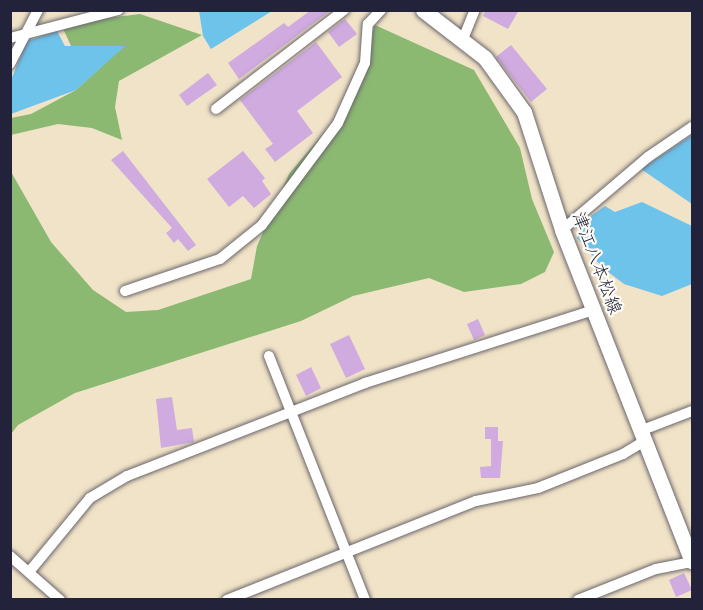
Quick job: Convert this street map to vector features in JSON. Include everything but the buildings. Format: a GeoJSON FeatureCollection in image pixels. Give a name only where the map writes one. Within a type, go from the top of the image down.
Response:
{"type":"FeatureCollection","features":[{"type":"Feature","properties":{"kind":"main road","name":"津江八本松線"},"geometry":{"type":"LineString","coordinates":[[423,10],[463,39],[507,83],[524,112],[562,230],[693,561]]}},
{"type":"Feature","properties":{"kind":"street"},"geometry":{"type":"LineString","coordinates":[[10,64],[38,10]]}},
{"type":"Feature","properties":{"kind":"street"},"geometry":{"type":"LineString","coordinates":[[10,38],[118,10]]}},
{"type":"Feature","properties":{"kind":"street"},"geometry":{"type":"LineString","coordinates":[[216,109],[344,10]]}},
{"type":"Feature","properties":{"kind":"street"},"geometry":{"type":"LineString","coordinates":[[125,291],[220,259],[262,225],[338,123],[361,74],[368,24],[381,10]]}},
{"type":"Feature","properties":{"kind":"street"},"geometry":{"type":"LineString","coordinates":[[463,39],[475,10]]}},
{"type":"Feature","properties":{"kind":"street"},"geometry":{"type":"LineString","coordinates":[[562,230],[648,157],[693,127]]}},
{"type":"Feature","properties":{"kind":"street"},"geometry":{"type":"LineString","coordinates":[[29,572],[69,520],[105,488],[127,476],[417,365],[594,310]]}},
{"type":"Feature","properties":{"kind":"street"},"geometry":{"type":"LineString","coordinates":[[269,356],[365,600]]}},
{"type":"Feature","properties":{"kind":"street"},"geometry":{"type":"LineString","coordinates":[[226,600],[476,501],[538,488],[623,454],[642,436],[693,411]]}},
{"type":"Feature","properties":{"kind":"street"},"geometry":{"type":"LineString","coordinates":[[10,556],[60,600]]}},
{"type":"Feature","properties":{"kind":"street"},"geometry":{"type":"LineString","coordinates":[[578,600],[656,569],[693,561]]}},
{"type":"Feature","properties":{"kind":"green space"},"geometry":{"type":"Polygon","coordinates":[[[140,14],[202,35],[119,81],[115,107],[122,140],[92,128],[58,124],[11,135],[11,118],[31,114],[76,90],[124,46],[71,46],[61,24],[140,14]]]}},
{"type":"Feature","properties":{"kind":"green space"},"geometry":{"type":"Polygon","coordinates":[[[375,25],[474,70],[520,148],[532,199],[554,252],[545,272],[521,284],[464,292],[429,278],[353,296],[301,321],[75,393],[18,425],[11,434],[10,170],[51,242],[93,290],[126,312],[158,310],[251,279],[257,246],[289,174],[339,115],[375,25]]]}},
{"type":"Feature","properties":{"kind":"water"},"geometry":{"type":"Polygon","coordinates":[[[199,10],[272,11],[211,49],[203,36],[199,10]]]}},
{"type":"Feature","properties":{"kind":"water"},"geometry":{"type":"Polygon","coordinates":[[[57,31],[65,46],[125,46],[76,90],[11,114],[11,80],[27,41],[57,31]]]}},
{"type":"Feature","properties":{"kind":"water"},"geometry":{"type":"Polygon","coordinates":[[[692,135],[692,204],[641,169],[692,135]]]}},
{"type":"Feature","properties":{"kind":"water"},"geometry":{"type":"Polygon","coordinates":[[[642,202],[692,226],[692,284],[662,296],[624,284],[603,268],[577,238],[588,218],[605,206],[615,212],[642,202]]]}}]}
